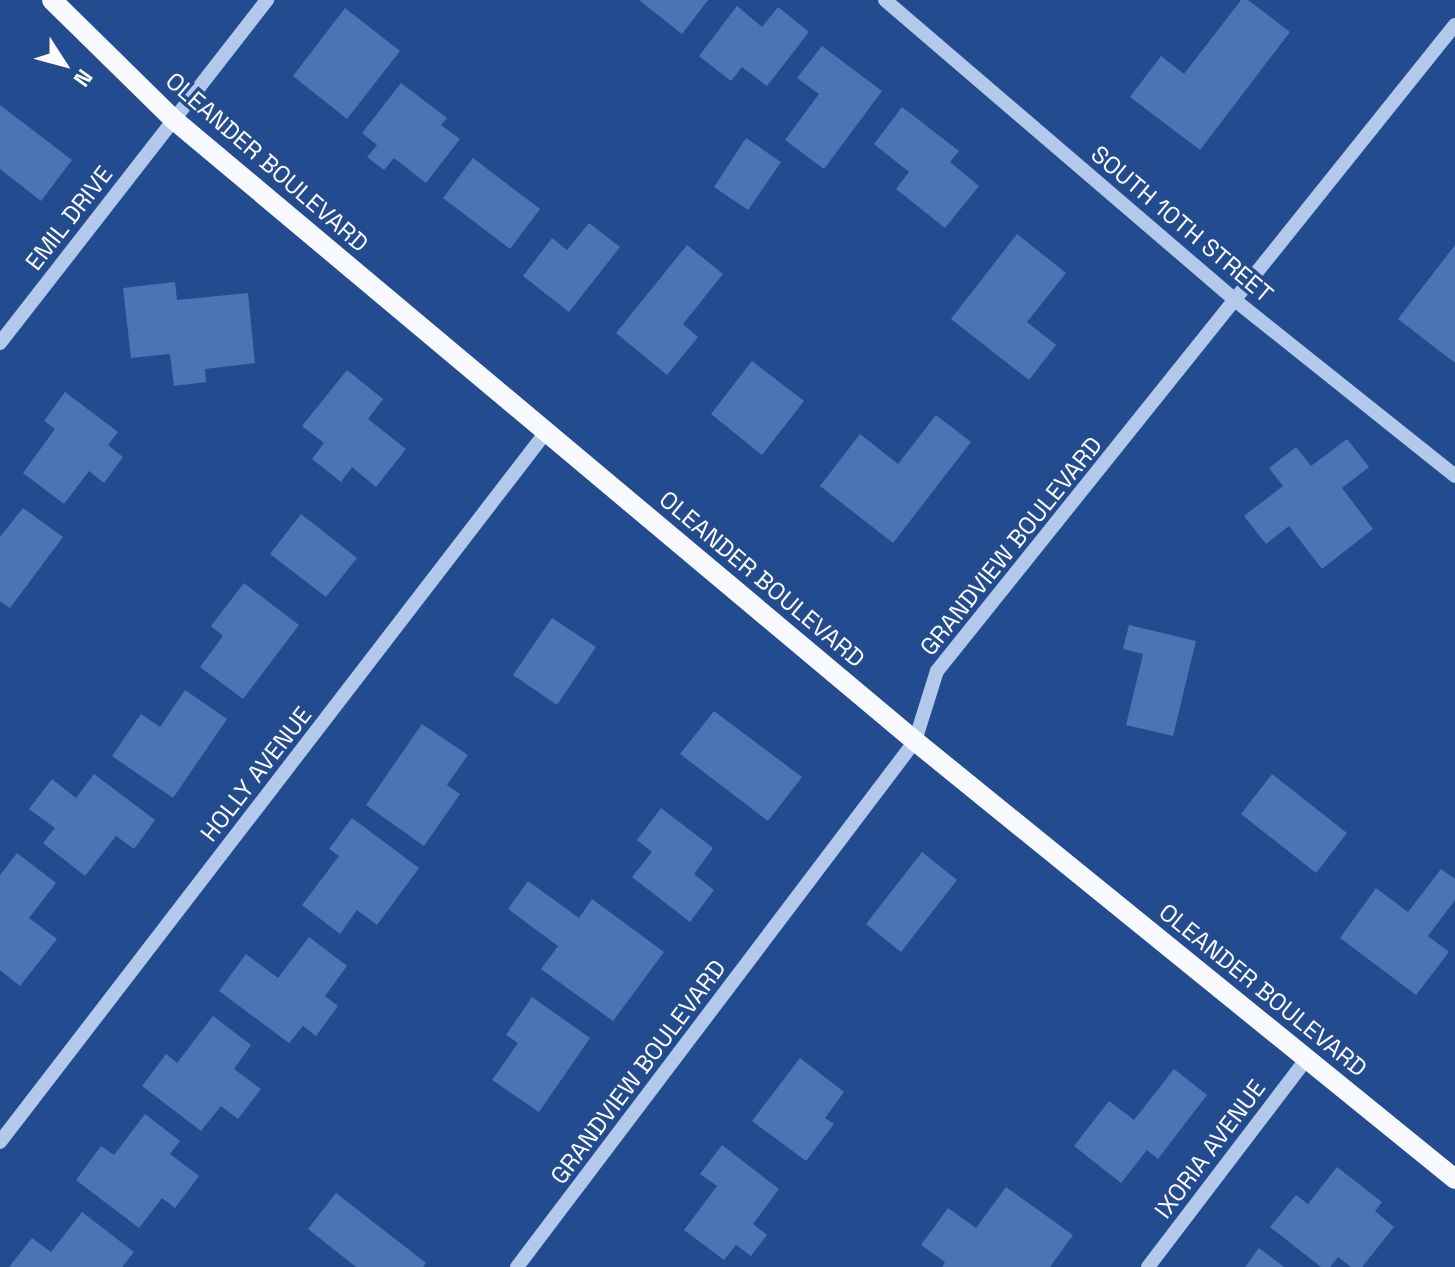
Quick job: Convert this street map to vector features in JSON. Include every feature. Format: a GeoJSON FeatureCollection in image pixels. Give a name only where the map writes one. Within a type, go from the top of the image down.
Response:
{"type":"FeatureCollection","features":[{"type":"Feature","properties":{"kind":"main road","name":"OLEANDER BOULEVARD"},"geometry":{"type":"LineString","coordinates":[[52,0],[173,119],[915,741],[1455,1179]]}},
{"type":"Feature","properties":{"kind":"street","name":"EMIL DRIVE"},"geometry":{"type":"LineString","coordinates":[[0,343],[267,0]]}},
{"type":"Feature","properties":{"kind":"street","name":"SOUTH 10TH STREET"},"geometry":{"type":"LineString","coordinates":[[885,0],[1236,301],[1455,476]]}},
{"type":"Feature","properties":{"kind":"street","name":"GRANDVIEW BOULEVARD"},"geometry":{"type":"LineString","coordinates":[[517,1267],[915,741],[937,671],[1455,25]]}},
{"type":"Feature","properties":{"kind":"street","name":"HOLLY AVENUE"},"geometry":{"type":"LineString","coordinates":[[0,1142],[546,432]]}},
{"type":"Feature","properties":{"kind":"street","name":"IXORIA AVENUE"},"geometry":{"type":"LineString","coordinates":[[1148,1267],[1307,1058]]}},
{"type":"Feature","properties":{"kind":"building"},"geometry":{"type":"Polygon","coordinates":[[[639,0],[708,0],[682,34],[639,0]]]}},
{"type":"Feature","properties":{"kind":"building"},"geometry":{"type":"Polygon","coordinates":[[[1241,0],[1248,0],[1290,32],[1200,150],[1130,97],[1161,56],[1184,74],[1241,0]]]}},
{"type":"Feature","properties":{"kind":"building"},"geometry":{"type":"Polygon","coordinates":[[[737,6],[762,27],[778,7],[809,32],[767,86],[742,67],[731,81],[699,56],[737,6]]]}},
{"type":"Feature","properties":{"kind":"building"},"geometry":{"type":"Polygon","coordinates":[[[345,8],[400,51],[347,119],[293,76],[345,8]]]}},
{"type":"Feature","properties":{"kind":"building"},"geometry":{"type":"Polygon","coordinates":[[[822,46],[882,91],[824,169],[785,140],[819,94],[797,78],[822,46]]]}},
{"type":"Feature","properties":{"kind":"building"},"geometry":{"type":"Polygon","coordinates":[[[401,83],[447,118],[441,125],[460,139],[426,183],[394,158],[384,170],[367,157],[377,145],[362,133],[401,83]]]}},
{"type":"Feature","properties":{"kind":"building"},"geometry":{"type":"Polygon","coordinates":[[[0,105],[72,160],[41,201],[0,169],[0,105]]]}},
{"type":"Feature","properties":{"kind":"building"},"geometry":{"type":"Polygon","coordinates":[[[902,107],[959,151],[950,162],[979,186],[945,228],[896,189],[909,172],[874,144],[902,107]]]}},
{"type":"Feature","properties":{"kind":"building"},"geometry":{"type":"Polygon","coordinates":[[[746,138],[781,162],[748,210],[714,187],[746,138]]]}},
{"type":"Feature","properties":{"kind":"building"},"geometry":{"type":"Polygon","coordinates":[[[473,158],[540,209],[510,249],[443,198],[473,158]]]}},
{"type":"Feature","properties":{"kind":"building"},"geometry":{"type":"Polygon","coordinates":[[[589,223],[620,247],[569,312],[523,276],[552,238],[567,250],[589,223]]]}},
{"type":"Feature","properties":{"kind":"building"},"geometry":{"type":"Polygon","coordinates":[[[1017,234],[1066,273],[1027,322],[1056,345],[1029,380],[951,319],[1017,234]]]}},
{"type":"Feature","properties":{"kind":"building"},"geometry":{"type":"Polygon","coordinates":[[[687,245],[723,274],[683,324],[698,337],[667,375],[616,333],[687,245]]]}},
{"type":"Feature","properties":{"kind":"building"},"geometry":{"type":"Polygon","coordinates":[[[1455,245],[1455,363],[1398,319],[1455,245]]]}},
{"type":"Feature","properties":{"kind":"building"},"geometry":{"type":"Polygon","coordinates":[[[175,282],[177,300],[248,293],[255,363],[205,369],[206,382],[174,386],[170,354],[131,358],[123,288],[175,282]]]}},
{"type":"Feature","properties":{"kind":"building"},"geometry":{"type":"Polygon","coordinates":[[[752,361],[804,401],[762,455],[711,414],[752,361]]]}},
{"type":"Feature","properties":{"kind":"building"},"geometry":{"type":"Polygon","coordinates":[[[347,370],[383,399],[368,419],[406,449],[376,487],[352,467],[341,482],[312,459],[324,443],[302,426],[347,370]]]}},
{"type":"Feature","properties":{"kind":"building"},"geometry":{"type":"Polygon","coordinates":[[[65,392],[118,432],[108,445],[123,457],[104,483],[89,471],[64,504],[23,473],[55,429],[44,421],[65,392]]]}},
{"type":"Feature","properties":{"kind":"building"},"geometry":{"type":"Polygon","coordinates":[[[936,415],[971,442],[893,543],[820,486],[860,434],[898,464],[936,415]]]}},
{"type":"Feature","properties":{"kind":"building"},"geometry":{"type":"Polygon","coordinates":[[[1347,439],[1369,467],[1342,488],[1373,529],[1322,569],[1289,526],[1266,544],[1244,516],[1283,486],[1269,468],[1296,447],[1311,466],[1347,439]]]}},
{"type":"Feature","properties":{"kind":"building"},"geometry":{"type":"Polygon","coordinates":[[[23,508],[63,537],[10,608],[0,601],[0,537],[23,508]]]}},
{"type":"Feature","properties":{"kind":"building"},"geometry":{"type":"Polygon","coordinates":[[[301,514],[357,558],[326,597],[270,554],[301,514]]]}},
{"type":"Feature","properties":{"kind":"building"},"geometry":{"type":"Polygon","coordinates":[[[244,583],[299,625],[243,699],[200,667],[223,636],[211,626],[244,583]]]}},
{"type":"Feature","properties":{"kind":"building"},"geometry":{"type":"Polygon","coordinates":[[[552,618],[596,647],[557,705],[513,675],[552,618]]]}},
{"type":"Feature","properties":{"kind":"building"},"geometry":{"type":"Polygon","coordinates":[[[1129,625],[1196,641],[1173,736],[1126,725],[1143,654],[1123,649],[1129,625]]]}},
{"type":"Feature","properties":{"kind":"building"},"geometry":{"type":"Polygon","coordinates":[[[185,690],[227,719],[173,798],[112,756],[141,714],[160,727],[185,690]]]}},
{"type":"Feature","properties":{"kind":"building"},"geometry":{"type":"Polygon","coordinates":[[[714,711],[802,777],[768,821],[680,754],[714,711]]]}},
{"type":"Feature","properties":{"kind":"building"},"geometry":{"type":"Polygon","coordinates":[[[422,724],[468,755],[447,785],[460,794],[424,846],[366,805],[422,724]]]}},
{"type":"Feature","properties":{"kind":"building"},"geometry":{"type":"Polygon","coordinates":[[[94,774],[155,820],[134,849],[116,836],[85,876],[43,843],[55,828],[29,809],[52,779],[76,798],[94,774]]]}},
{"type":"Feature","properties":{"kind":"building"},"geometry":{"type":"Polygon","coordinates":[[[1272,774],[1347,833],[1316,873],[1241,814],[1272,774]]]}},
{"type":"Feature","properties":{"kind":"building"},"geometry":{"type":"Polygon","coordinates":[[[661,808],[713,848],[694,874],[714,890],[690,922],[632,877],[652,852],[637,840],[661,808]]]}},
{"type":"Feature","properties":{"kind":"building"},"geometry":{"type":"Polygon","coordinates":[[[352,818],[419,868],[377,925],[357,910],[340,934],[302,905],[339,856],[329,849],[352,818]]]}},
{"type":"Feature","properties":{"kind":"building"},"geometry":{"type":"Polygon","coordinates":[[[922,852],[957,880],[901,952],[866,924],[922,852]]]}},
{"type":"Feature","properties":{"kind":"building"},"geometry":{"type":"Polygon","coordinates":[[[17,853],[56,883],[29,918],[57,939],[20,986],[0,970],[0,875],[17,853]]]}},
{"type":"Feature","properties":{"kind":"building"},"geometry":{"type":"Polygon","coordinates":[[[1441,869],[1455,879],[1455,900],[1428,936],[1449,952],[1416,995],[1340,938],[1376,888],[1408,912],[1441,869]]]}},
{"type":"Feature","properties":{"kind":"building"},"geometry":{"type":"Polygon","coordinates":[[[528,881],[579,918],[592,899],[664,952],[613,1021],[541,969],[558,946],[508,909],[528,881]]]}},
{"type":"Feature","properties":{"kind":"building"},"geometry":{"type":"Polygon","coordinates":[[[309,937],[347,966],[325,996],[338,1006],[316,1036],[303,1026],[289,1043],[219,991],[246,954],[278,978],[309,937]]]}},
{"type":"Feature","properties":{"kind":"building"},"geometry":{"type":"Polygon","coordinates":[[[532,997],[590,1038],[539,1112],[492,1080],[518,1043],[506,1035],[532,997]]]}},
{"type":"Feature","properties":{"kind":"building"},"geometry":{"type":"Polygon","coordinates":[[[213,1016],[251,1045],[234,1069],[261,1089],[238,1119],[221,1106],[201,1131],[142,1086],[166,1054],[177,1063],[213,1016]]]}},
{"type":"Feature","properties":{"kind":"building"},"geometry":{"type":"Polygon","coordinates":[[[800,1058],[844,1092],[825,1118],[834,1124],[806,1161],[752,1121],[800,1058]]]}},
{"type":"Feature","properties":{"kind":"building"},"geometry":{"type":"Polygon","coordinates":[[[1174,1069],[1207,1095],[1158,1159],[1147,1150],[1121,1183],[1074,1146],[1109,1101],[1134,1120],[1174,1069]]]}},
{"type":"Feature","properties":{"kind":"building"},"geometry":{"type":"Polygon","coordinates":[[[145,1114],[180,1141],[170,1154],[199,1176],[175,1208],[162,1198],[139,1228],[76,1180],[101,1146],[114,1155],[145,1114]]]}},
{"type":"Feature","properties":{"kind":"building"},"geometry":{"type":"Polygon","coordinates":[[[722,1145],[779,1189],[753,1224],[767,1235],[751,1256],[736,1245],[724,1260],[684,1230],[717,1186],[700,1174],[722,1145]]]}},
{"type":"Feature","properties":{"kind":"building"},"geometry":{"type":"Polygon","coordinates":[[[1337,1167],[1382,1202],[1375,1211],[1394,1227],[1362,1267],[1351,1267],[1338,1257],[1330,1267],[1321,1267],[1270,1227],[1296,1195],[1308,1204],[1337,1167]]]}},
{"type":"Feature","properties":{"kind":"building"},"geometry":{"type":"Polygon","coordinates":[[[1006,1187],[1073,1235],[1050,1267],[942,1267],[945,1262],[921,1245],[948,1208],[976,1228],[1006,1187]]]}},
{"type":"Feature","properties":{"kind":"building"},"geometry":{"type":"Polygon","coordinates":[[[336,1193],[426,1263],[423,1267],[356,1267],[308,1229],[336,1193]]]}},
{"type":"Feature","properties":{"kind":"building"},"geometry":{"type":"Polygon","coordinates":[[[82,1212],[134,1252],[122,1267],[9,1267],[32,1238],[51,1252],[82,1212]]]}},
{"type":"Feature","properties":{"kind":"building"},"geometry":{"type":"Polygon","coordinates":[[[1259,1248],[1284,1267],[1245,1267],[1259,1248]]]}}]}
